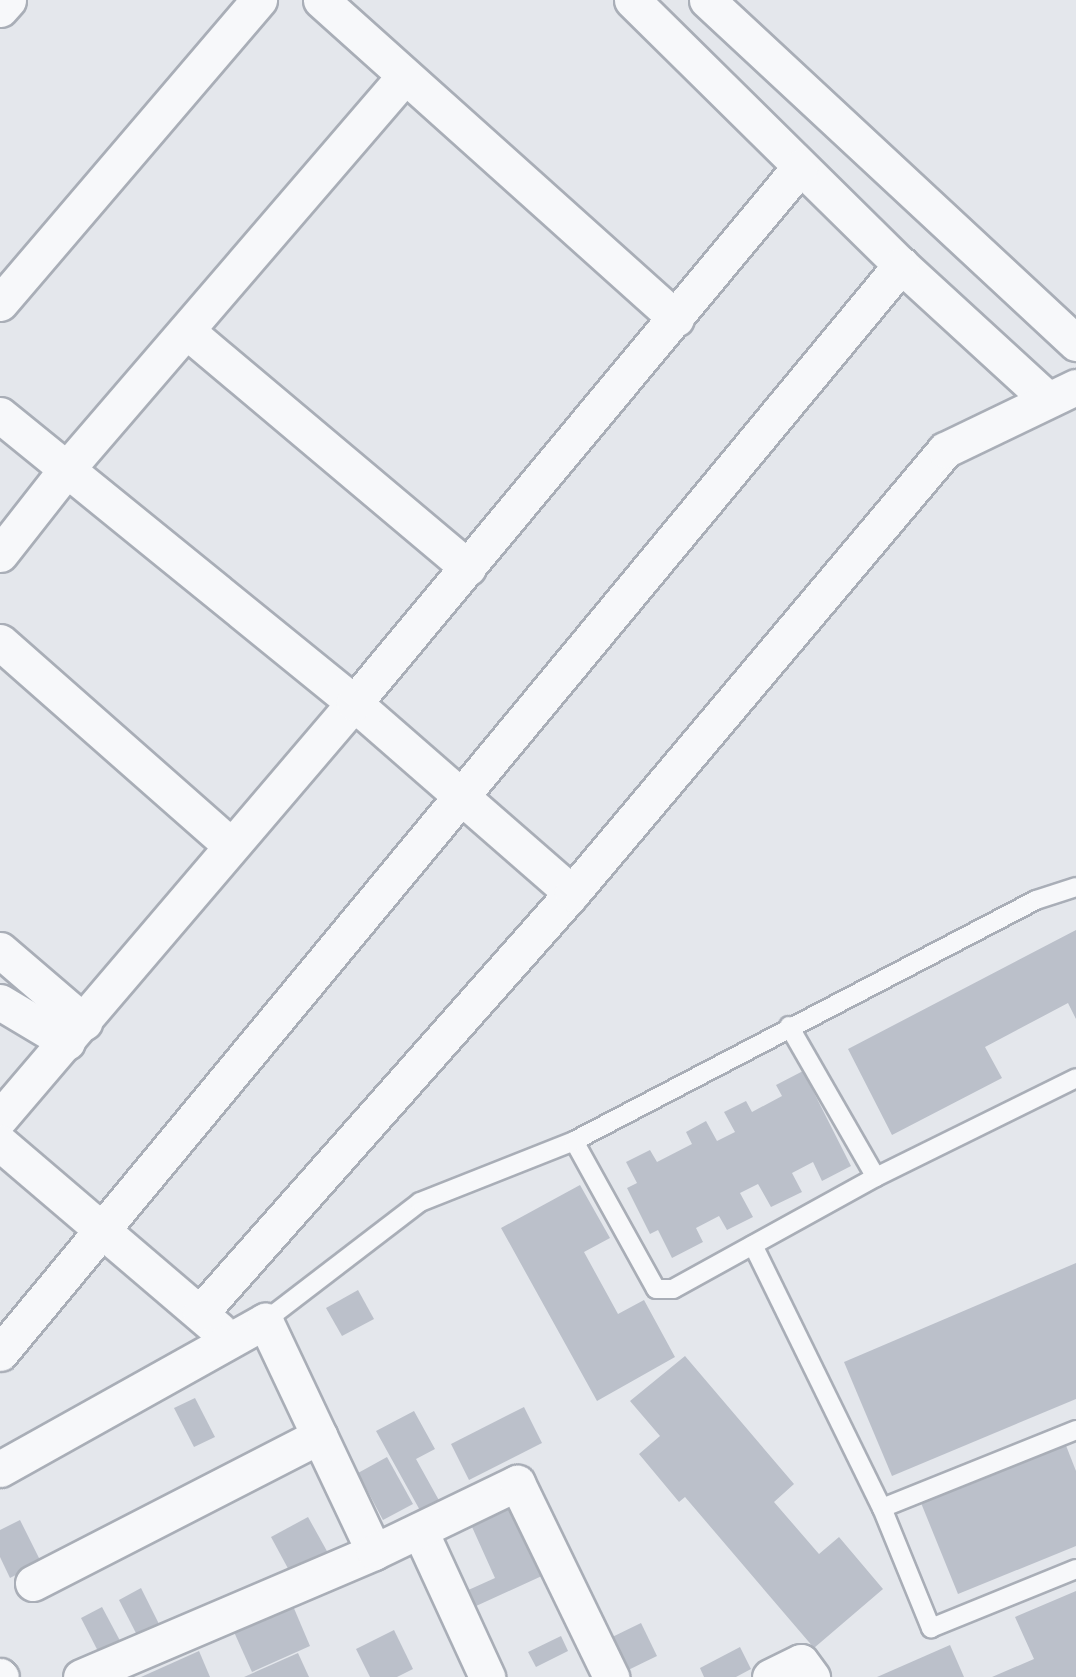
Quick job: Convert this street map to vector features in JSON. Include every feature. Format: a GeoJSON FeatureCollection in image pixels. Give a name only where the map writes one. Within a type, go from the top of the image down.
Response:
{"type":"FeatureCollection","features":[{"type":"Feature","properties":{"kind":"street"},"geometry":{"type":"LineString","coordinates":[[0,9],[8,0]]}},
{"type":"Feature","properties":{"kind":"street"},"geometry":{"type":"LineString","coordinates":[[0,303],[259,0]]}},
{"type":"Feature","properties":{"kind":"street"},"geometry":{"type":"LineString","coordinates":[[321,0],[403,78],[676,319]]}},
{"type":"Feature","properties":{"kind":"street"},"geometry":{"type":"LineString","coordinates":[[200,1313],[572,892],[945,450],[1061,393],[901,265],[632,0]]}},
{"type":"Feature","properties":{"kind":"street"},"geometry":{"type":"LineString","coordinates":[[707,0],[1076,343]]}},
{"type":"Feature","properties":{"kind":"street"},"geometry":{"type":"LineString","coordinates":[[0,554],[65,471],[188,332],[403,78]]}},
{"type":"Feature","properties":{"kind":"street"},"geometry":{"type":"LineString","coordinates":[[0,1118],[354,704],[800,167]]}},
{"type":"Feature","properties":{"kind":"street"},"geometry":{"type":"LineString","coordinates":[[0,1353],[901,265]]}},
{"type":"Feature","properties":{"kind":"street"},"geometry":{"type":"LineString","coordinates":[[188,332],[468,568]]}},
{"type":"Feature","properties":{"kind":"street"},"geometry":{"type":"LineString","coordinates":[[0,415],[65,471],[354,704],[572,892]]}},
{"type":"Feature","properties":{"kind":"street"},"geometry":{"type":"LineString","coordinates":[[0,642],[231,846]]}},
{"type":"Feature","properties":{"kind":"street"},"geometry":{"type":"LineString","coordinates":[[0,950],[76,1032]]}},
{"type":"Feature","properties":{"kind":"street"},"geometry":{"type":"LineString","coordinates":[[0,1002],[76,1032]]}},
{"type":"Feature","properties":{"kind":"street"},"geometry":{"type":"LineString","coordinates":[[0,1143],[232,1342]]}},
{"type":"Feature","properties":{"kind":"street"},"geometry":{"type":"LineString","coordinates":[[0,1469],[232,1342],[265,1321],[374,1552]]}},
{"type":"Feature","properties":{"kind":"street"},"geometry":{"type":"LineString","coordinates":[[33,1583],[319,1436]]}},
{"type":"Feature","properties":{"kind":"street"},"geometry":{"type":"LineString","coordinates":[[81,1677],[374,1552],[517,1483],[611,1677]]}},
{"type":"Feature","properties":{"kind":"street"},"geometry":{"type":"LineString","coordinates":[[420,1531],[487,1677]]}},
{"type":"Feature","properties":{"kind":"street"},"geometry":{"type":"LineString","coordinates":[[770,1677],[801,1662],[812,1677]]}},
{"type":"Feature","properties":{"kind":"lane"},"geometry":{"type":"LineString","coordinates":[[265,1321],[421,1202],[574,1141],[789,1026],[1036,900],[1076,887]]}},
{"type":"Feature","properties":{"kind":"lane"},"geometry":{"type":"LineString","coordinates":[[789,1026],[876,1177]]}},
{"type":"Feature","properties":{"kind":"lane"},"geometry":{"type":"LineString","coordinates":[[574,1141],[656,1289],[673,1289],[876,1177],[1076,1078]]}},
{"type":"Feature","properties":{"kind":"lane"},"geometry":{"type":"LineString","coordinates":[[753,1245],[882,1508],[931,1628],[1076,1569]]}},
{"type":"Feature","properties":{"kind":"lane"},"geometry":{"type":"LineString","coordinates":[[882,1508],[1076,1430]]}},
{"type":"Feature","properties":{"kind":"building"},"geometry":{"type":"Polygon","coordinates":[[[1076,930],[1076,1019],[1068,1003],[985,1047],[1002,1078],[892,1135],[848,1049],[1076,930]]]}},
{"type":"Feature","properties":{"kind":"building"},"geometry":{"type":"Polygon","coordinates":[[[803,1071],[851,1166],[822,1181],[813,1162],[792,1173],[802,1192],[771,1207],[758,1184],[740,1193],[753,1217],[727,1230],[719,1216],[696,1228],[703,1242],[672,1258],[658,1230],[650,1234],[627,1188],[637,1183],[626,1162],[650,1150],[657,1162],[692,1144],[686,1132],[706,1121],[717,1141],[735,1132],[724,1112],[746,1101],[752,1112],[782,1096],[776,1085],[803,1071]]]}},
{"type":"Feature","properties":{"kind":"building"},"geometry":{"type":"Polygon","coordinates":[[[580,1185],[610,1238],[584,1252],[618,1314],[644,1300],[675,1357],[597,1401],[501,1228],[580,1185]]]}},
{"type":"Feature","properties":{"kind":"building"},"geometry":{"type":"Polygon","coordinates":[[[1076,1263],[1076,1399],[892,1476],[844,1362],[1076,1263]]]}},
{"type":"Feature","properties":{"kind":"building"},"geometry":{"type":"Polygon","coordinates":[[[358,1290],[374,1319],[342,1336],[326,1308],[358,1290]]]}},
{"type":"Feature","properties":{"kind":"building"},"geometry":{"type":"Polygon","coordinates":[[[685,1356],[794,1484],[774,1502],[819,1554],[839,1537],[883,1589],[814,1648],[685,1497],[679,1502],[639,1454],[660,1436],[630,1401],[685,1356]]]}},
{"type":"Feature","properties":{"kind":"building"},"geometry":{"type":"Polygon","coordinates":[[[195,1398],[215,1437],[194,1447],[174,1408],[195,1398]]]}},
{"type":"Feature","properties":{"kind":"building"},"geometry":{"type":"Polygon","coordinates":[[[524,1407],[542,1443],[469,1480],[451,1444],[524,1407]]]}},
{"type":"Feature","properties":{"kind":"building"},"geometry":{"type":"Polygon","coordinates":[[[414,1411],[435,1449],[416,1459],[441,1504],[422,1514],[376,1431],[414,1411]]]}},
{"type":"Feature","properties":{"kind":"building"},"geometry":{"type":"Polygon","coordinates":[[[1065,1443],[1076,1471],[1076,1546],[958,1594],[921,1503],[1065,1443]]]}},
{"type":"Feature","properties":{"kind":"building"},"geometry":{"type":"Polygon","coordinates":[[[387,1457],[413,1504],[383,1520],[358,1473],[387,1457]]]}},
{"type":"Feature","properties":{"kind":"building"},"geometry":{"type":"Polygon","coordinates":[[[510,1499],[544,1575],[463,1612],[455,1596],[495,1578],[468,1518],[510,1499]]]}},
{"type":"Feature","properties":{"kind":"building"},"geometry":{"type":"Polygon","coordinates":[[[308,1517],[328,1553],[291,1574],[271,1537],[308,1517]]]}},
{"type":"Feature","properties":{"kind":"building"},"geometry":{"type":"Polygon","coordinates":[[[20,1520],[41,1562],[10,1578],[0,1557],[0,1530],[20,1520]]]}},
{"type":"Feature","properties":{"kind":"building"},"geometry":{"type":"Polygon","coordinates":[[[141,1588],[161,1628],[139,1639],[119,1600],[141,1588]]]}},
{"type":"Feature","properties":{"kind":"building"},"geometry":{"type":"Polygon","coordinates":[[[1076,1591],[1076,1677],[992,1677],[1034,1659],[1015,1617],[1076,1591]]]}},
{"type":"Feature","properties":{"kind":"building"},"geometry":{"type":"Polygon","coordinates":[[[293,1606],[310,1646],[252,1672],[234,1632],[293,1606]]]}},
{"type":"Feature","properties":{"kind":"building"},"geometry":{"type":"Polygon","coordinates":[[[102,1607],[125,1650],[103,1661],[81,1618],[102,1607]]]}},
{"type":"Feature","properties":{"kind":"building"},"geometry":{"type":"Polygon","coordinates":[[[641,1623],[657,1656],[622,1673],[606,1640],[641,1623]]]}},
{"type":"Feature","properties":{"kind":"building"},"geometry":{"type":"Polygon","coordinates":[[[394,1630],[413,1669],[397,1677],[370,1677],[356,1649],[394,1630]]]}},
{"type":"Feature","properties":{"kind":"building"},"geometry":{"type":"Polygon","coordinates":[[[561,1636],[568,1651],[536,1667],[528,1652],[561,1636]]]}},
{"type":"Feature","properties":{"kind":"building"},"geometry":{"type":"Polygon","coordinates":[[[950,1645],[964,1677],[877,1677],[950,1645]]]}},
{"type":"Feature","properties":{"kind":"building"},"geometry":{"type":"Polygon","coordinates":[[[740,1647],[751,1669],[736,1677],[704,1677],[700,1668],[740,1647]]]}},
{"type":"Feature","properties":{"kind":"building"},"geometry":{"type":"Polygon","coordinates":[[[199,1651],[210,1677],[141,1677],[199,1651]]]}},
{"type":"Feature","properties":{"kind":"building"},"geometry":{"type":"Polygon","coordinates":[[[298,1653],[309,1677],[244,1677],[298,1653]]]}}]}
